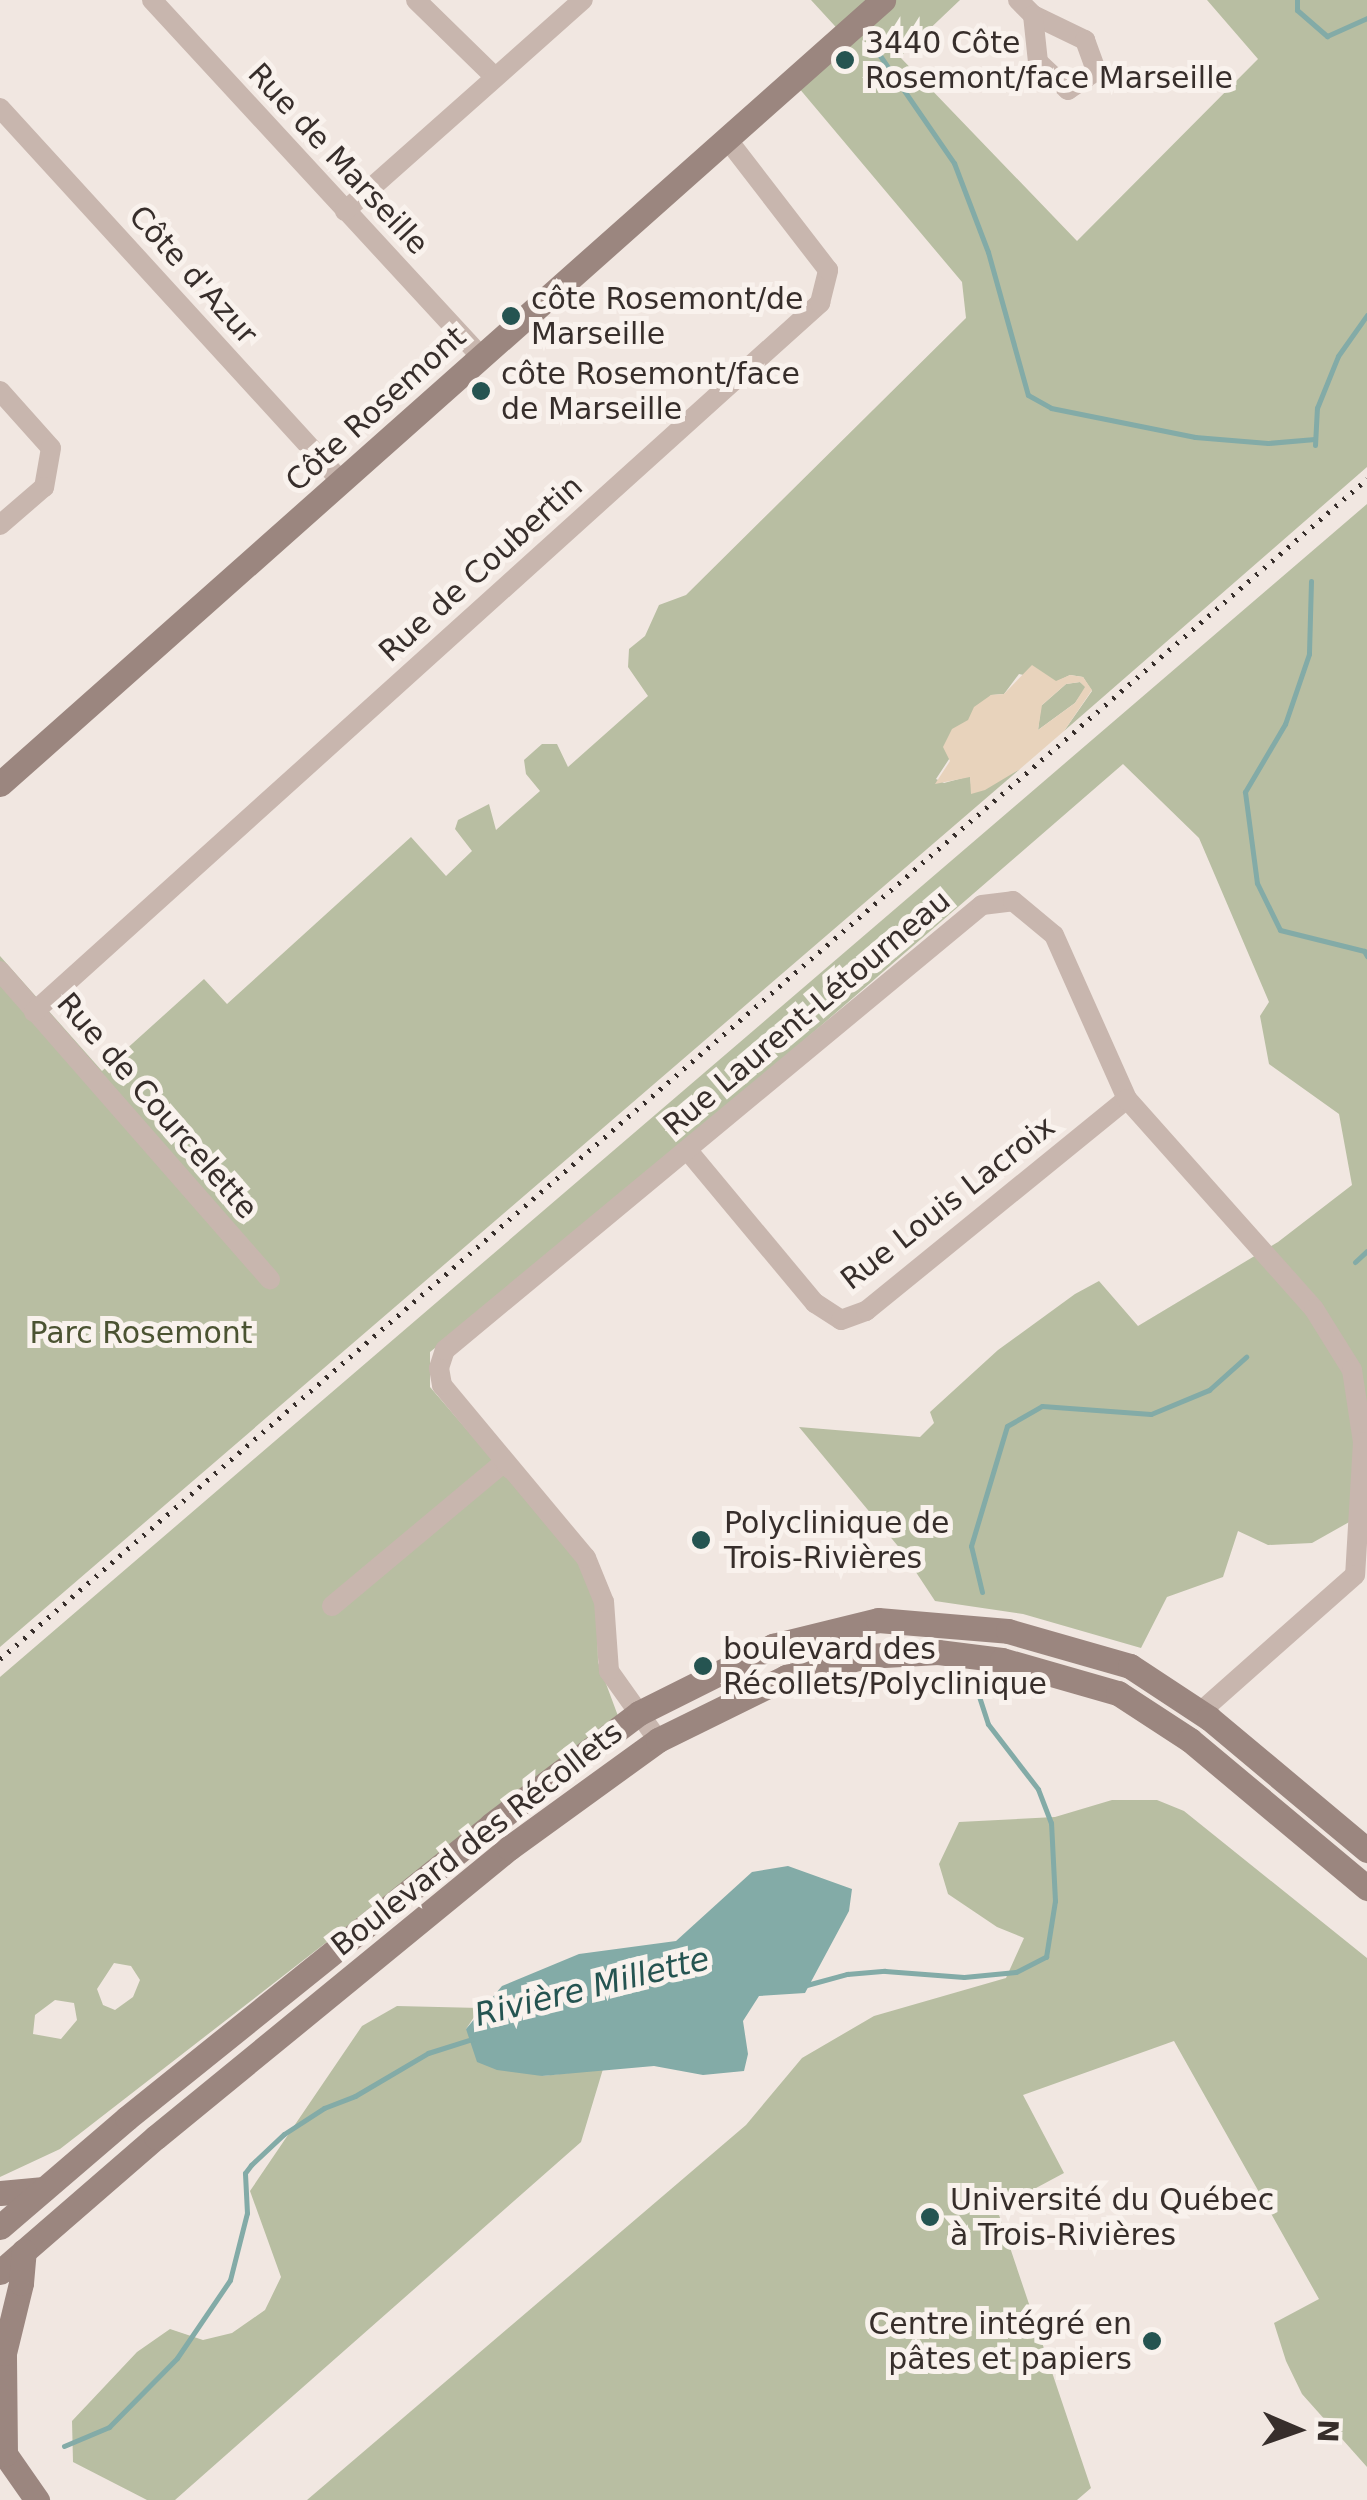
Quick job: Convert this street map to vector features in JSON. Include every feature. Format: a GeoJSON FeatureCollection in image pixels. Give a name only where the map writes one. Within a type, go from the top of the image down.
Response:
{"type":"FeatureCollection","features":[{"type":"Feature","properties":{"kind":"main road","name":"Côte Rosemont"},"geometry":{"type":"LineString","coordinates":[[0,784],[883,0]]}},
{"type":"Feature","properties":{"kind":"main road","name":"Boulevard des Récollets"},"geometry":{"type":"LineString","coordinates":[[0,2227],[491,1825],[639,1713],[774,1646],[878,1620],[1008,1631],[1130,1666],[1200,1712],[1367,1850]]}},
{"type":"Feature","properties":{"kind":"main road","name":"Boulevard des Récollets"},"geometry":{"type":"LineString","coordinates":[[0,2272],[509,1848],[658,1740],[786,1677],[866,1656],[938,1652],[1002,1660],[1118,1693],[1190,1740],[1367,1888]]}},
{"type":"Feature","properties":{"kind":"main road"},"geometry":{"type":"LineString","coordinates":[[0,2193],[44,2189]]}},
{"type":"Feature","properties":{"kind":"main road"},"geometry":{"type":"LineString","coordinates":[[24,2251],[22,2283],[4,2352],[3,2450],[37,2500]]}},
{"type":"Feature","properties":{"kind":"street","name":"Rue de Marseille"},"geometry":{"type":"LineString","coordinates":[[152,0],[482,358]]}},
{"type":"Feature","properties":{"kind":"street"},"geometry":{"type":"LineString","coordinates":[[416,0],[495,78]]}},
{"type":"Feature","properties":{"kind":"street"},"geometry":{"type":"LineString","coordinates":[[346,211],[583,0]]}},
{"type":"Feature","properties":{"kind":"street","name":"Côte d'Azur"},"geometry":{"type":"LineString","coordinates":[[1,112],[342,482]]}},
{"type":"Feature","properties":{"kind":"street","name":"Rue de Coubertin"},"geometry":{"type":"LineString","coordinates":[[34,1012],[820,304],[828,270],[728,140]]}},
{"type":"Feature","properties":{"kind":"street"},"geometry":{"type":"LineString","coordinates":[[0,391],[51,448],[44,487],[0,525]]}},
{"type":"Feature","properties":{"kind":"street","name":"Rue Laurent-Létourneau"},"geometry":{"type":"LineString","coordinates":[[639,1713],[609,1671],[604,1602],[586,1558],[442,1385],[439,1368],[445,1350],[689,1152],[982,905],[1014,901],[1054,934],[1127,1099],[1314,1309],[1352,1370],[1363,1442],[1361,1576],[1200,1712]]}},
{"type":"Feature","properties":{"kind":"street","name":"Rue de Courcelette"},"geometry":{"type":"LineString","coordinates":[[0,971],[270,1279]]}},
{"type":"Feature","properties":{"kind":"street","name":"Rue Louis Lacroix"},"geometry":{"type":"LineString","coordinates":[[689,1152],[815,1303],[841,1320],[866,1311],[1127,1099]]}},
{"type":"Feature","properties":{"kind":"street"},"geometry":{"type":"LineString","coordinates":[[332,1606],[511,1470]]}},
{"type":"Feature","properties":{"kind":"street"},"geometry":{"type":"LineString","coordinates":[[639,1713],[658,1740]]}},
{"type":"Feature","properties":{"kind":"green space","name":"Parc Rosemont"},"geometry":{"type":"Polygon","coordinates":[[[811,0],[960,0],[900,57],[1077,241],[1258,59],[1207,0],[1367,0],[1367,467],[1064,731],[1092,691],[1083,677],[1070,675],[1056,682],[1019,674],[1004,694],[991,695],[936,779],[944,783],[970,776],[972,793],[1020,769],[0,1647],[0,956],[102,1071],[204,979],[227,1004],[411,837],[446,876],[472,851],[455,829],[458,820],[489,804],[496,830],[540,791],[526,774],[524,760],[542,744],[557,744],[568,767],[648,696],[628,667],[629,649],[645,636],[659,605],[686,595],[966,318],[962,282],[793,81],[845,37],[811,0]]]}},
{"type":"Feature","properties":{"kind":"green space"},"geometry":{"type":"Polygon","coordinates":[[[1367,504],[1367,1512],[1312,1543],[1268,1545],[1238,1531],[1223,1577],[1167,1597],[1141,1648],[1023,1614],[935,1601],[902,1551],[799,1427],[920,1437],[934,1423],[930,1412],[998,1350],[1075,1294],[1099,1281],[1138,1326],[1278,1242],[1352,1185],[1339,1114],[1269,1064],[1260,1016],[1269,1002],[1199,838],[1123,764],[622,1198],[430,1352],[430,1387],[580,1561],[597,1601],[598,1662],[618,1716],[60,2149],[0,2177],[0,1677],[1367,504]],[[114,1963],[97,1989],[103,2005],[115,2010],[133,1997],[140,1980],[131,1966],[114,1963]],[[55,2000],[35,2015],[33,2034],[61,2039],[77,2020],[74,2003],[55,2000]]]}},
{"type":"Feature","properties":{"kind":"green space"},"geometry":{"type":"Polygon","coordinates":[[[1080,682],[1086,687],[1075,703],[1038,730],[1041,706],[1066,684],[1080,682]]]}},
{"type":"Feature","properties":{"kind":"green space","name":"Université du Québec à Trois-Rivières"},"geometry":{"type":"Polygon","coordinates":[[[1112,1800],[1157,1800],[1184,1811],[1367,1958],[1367,2467],[1302,2394],[1286,2361],[1274,2323],[1319,2299],[1174,2041],[1023,2095],[1064,2173],[997,2209],[1091,2488],[1077,2500],[307,2500],[746,2125],[802,2058],[874,2016],[1006,1978],[1024,1938],[997,1927],[948,1894],[939,1864],[959,1822],[1055,1817],[1112,1800]]]}},
{"type":"Feature","properties":{"kind":"green space"},"geometry":{"type":"Polygon","coordinates":[[[397,2006],[480,2008],[466,2029],[542,2076],[603,2069],[581,2142],[175,2500],[147,2500],[73,2462],[72,2421],[137,2352],[170,2329],[203,2340],[232,2333],[265,2310],[281,2277],[250,2191],[362,2026],[397,2006]]]}},
{"type":"Feature","properties":{"kind":"sand"},"geometry":{"type":"Polygon","coordinates":[[[1032,665],[1056,681],[1070,675],[1083,677],[1092,690],[1064,731],[1020,769],[985,790],[971,794],[970,777],[935,784],[950,761],[943,747],[952,729],[968,720],[974,707],[991,695],[1004,694],[1032,665]],[[1080,682],[1066,684],[1042,705],[1038,730],[1075,703],[1085,687],[1080,682]]]}},
{"type":"Feature","properties":{"kind":"water"},"geometry":{"type":"Polygon","coordinates":[[[788,1866],[852,1889],[849,1911],[805,1993],[759,1996],[743,2021],[748,2054],[744,2071],[703,2075],[654,2066],[542,2076],[497,2070],[477,2062],[466,2029],[502,1986],[579,1954],[676,1941],[752,1872],[788,1866]]]}},
{"type":"Feature","properties":{"kind":"waterway","name":"Rivière Millette"},"geometry":{"type":"LineString","coordinates":[[1297,0],[1297,10],[1327,36],[1367,18]]}},
{"type":"Feature","properties":{"kind":"waterway"},"geometry":{"type":"LineString","coordinates":[[874,47],[954,163],[988,252],[1028,395],[1051,408],[1195,437],[1268,443],[1315,439]]}},
{"type":"Feature","properties":{"kind":"waterway","name":"Rivière Millette"},"geometry":{"type":"LineString","coordinates":[[1315,445],[1317,408],[1338,356],[1367,315]]}},
{"type":"Feature","properties":{"kind":"waterway","name":"Rivière Millette"},"geometry":{"type":"LineString","coordinates":[[1311,581],[1309,654],[1285,724],[1245,792],[1257,883],[1280,930],[1364,951],[1367,956]]}},
{"type":"Feature","properties":{"kind":"waterway","name":"Rivière Millette"},"geometry":{"type":"LineString","coordinates":[[1355,1262],[1367,1251]]}},
{"type":"Feature","properties":{"kind":"waterway","name":"Rivière Millette"},"geometry":{"type":"LineString","coordinates":[[982,1592],[971,1546],[1007,1426],[1042,1406],[1151,1414],[1209,1390],[1246,1357]]}},
{"type":"Feature","properties":{"kind":"waterway","name":"Rivière Millette"},"geometry":{"type":"LineString","coordinates":[[803,1986],[847,1974],[885,1971],[964,1977],[1016,1972],[1046,1957],[1055,1901],[1051,1823],[1038,1789],[988,1724],[979,1696]]}},
{"type":"Feature","properties":{"kind":"waterway","name":"Rivière Millette"},"geometry":{"type":"LineString","coordinates":[[64,2446],[109,2427],[177,2358],[230,2280],[247,2213],[245,2173],[251,2165],[284,2134],[324,2108],[355,2096],[428,2053],[472,2039]]}},
{"type":"Feature","properties":{"kind":"railway"},"geometry":{"type":"LineString","coordinates":[[0,1659],[1367,479]]}},
{"type":"Feature","properties":{"kind":"place","name":"3440 Côte Rosemont/face Marseille"},"geometry":{"type":"Point","coordinates":[845,60]}},
{"type":"Feature","properties":{"kind":"place","name":"côte Rosemont/de Marseille"},"geometry":{"type":"Point","coordinates":[511,316]}},
{"type":"Feature","properties":{"kind":"place","name":"côte Rosemont/face de Marseille"},"geometry":{"type":"Point","coordinates":[481,391]}},
{"type":"Feature","properties":{"kind":"place","name":"Polyclinique de Trois-Rivières"},"geometry":{"type":"Point","coordinates":[701,1540]}},
{"type":"Feature","properties":{"kind":"place","name":"boulevard des Récollets/Polyclinique"},"geometry":{"type":"Point","coordinates":[703,1666]}},
{"type":"Feature","properties":{"kind":"place","name":"Université du Québec à Trois-Rivières"},"geometry":{"type":"Point","coordinates":[930,2217]}},
{"type":"Feature","properties":{"kind":"place","name":"Centre intégré en pâtes et papiers"},"geometry":{"type":"Point","coordinates":[1152,2341]}}]}
